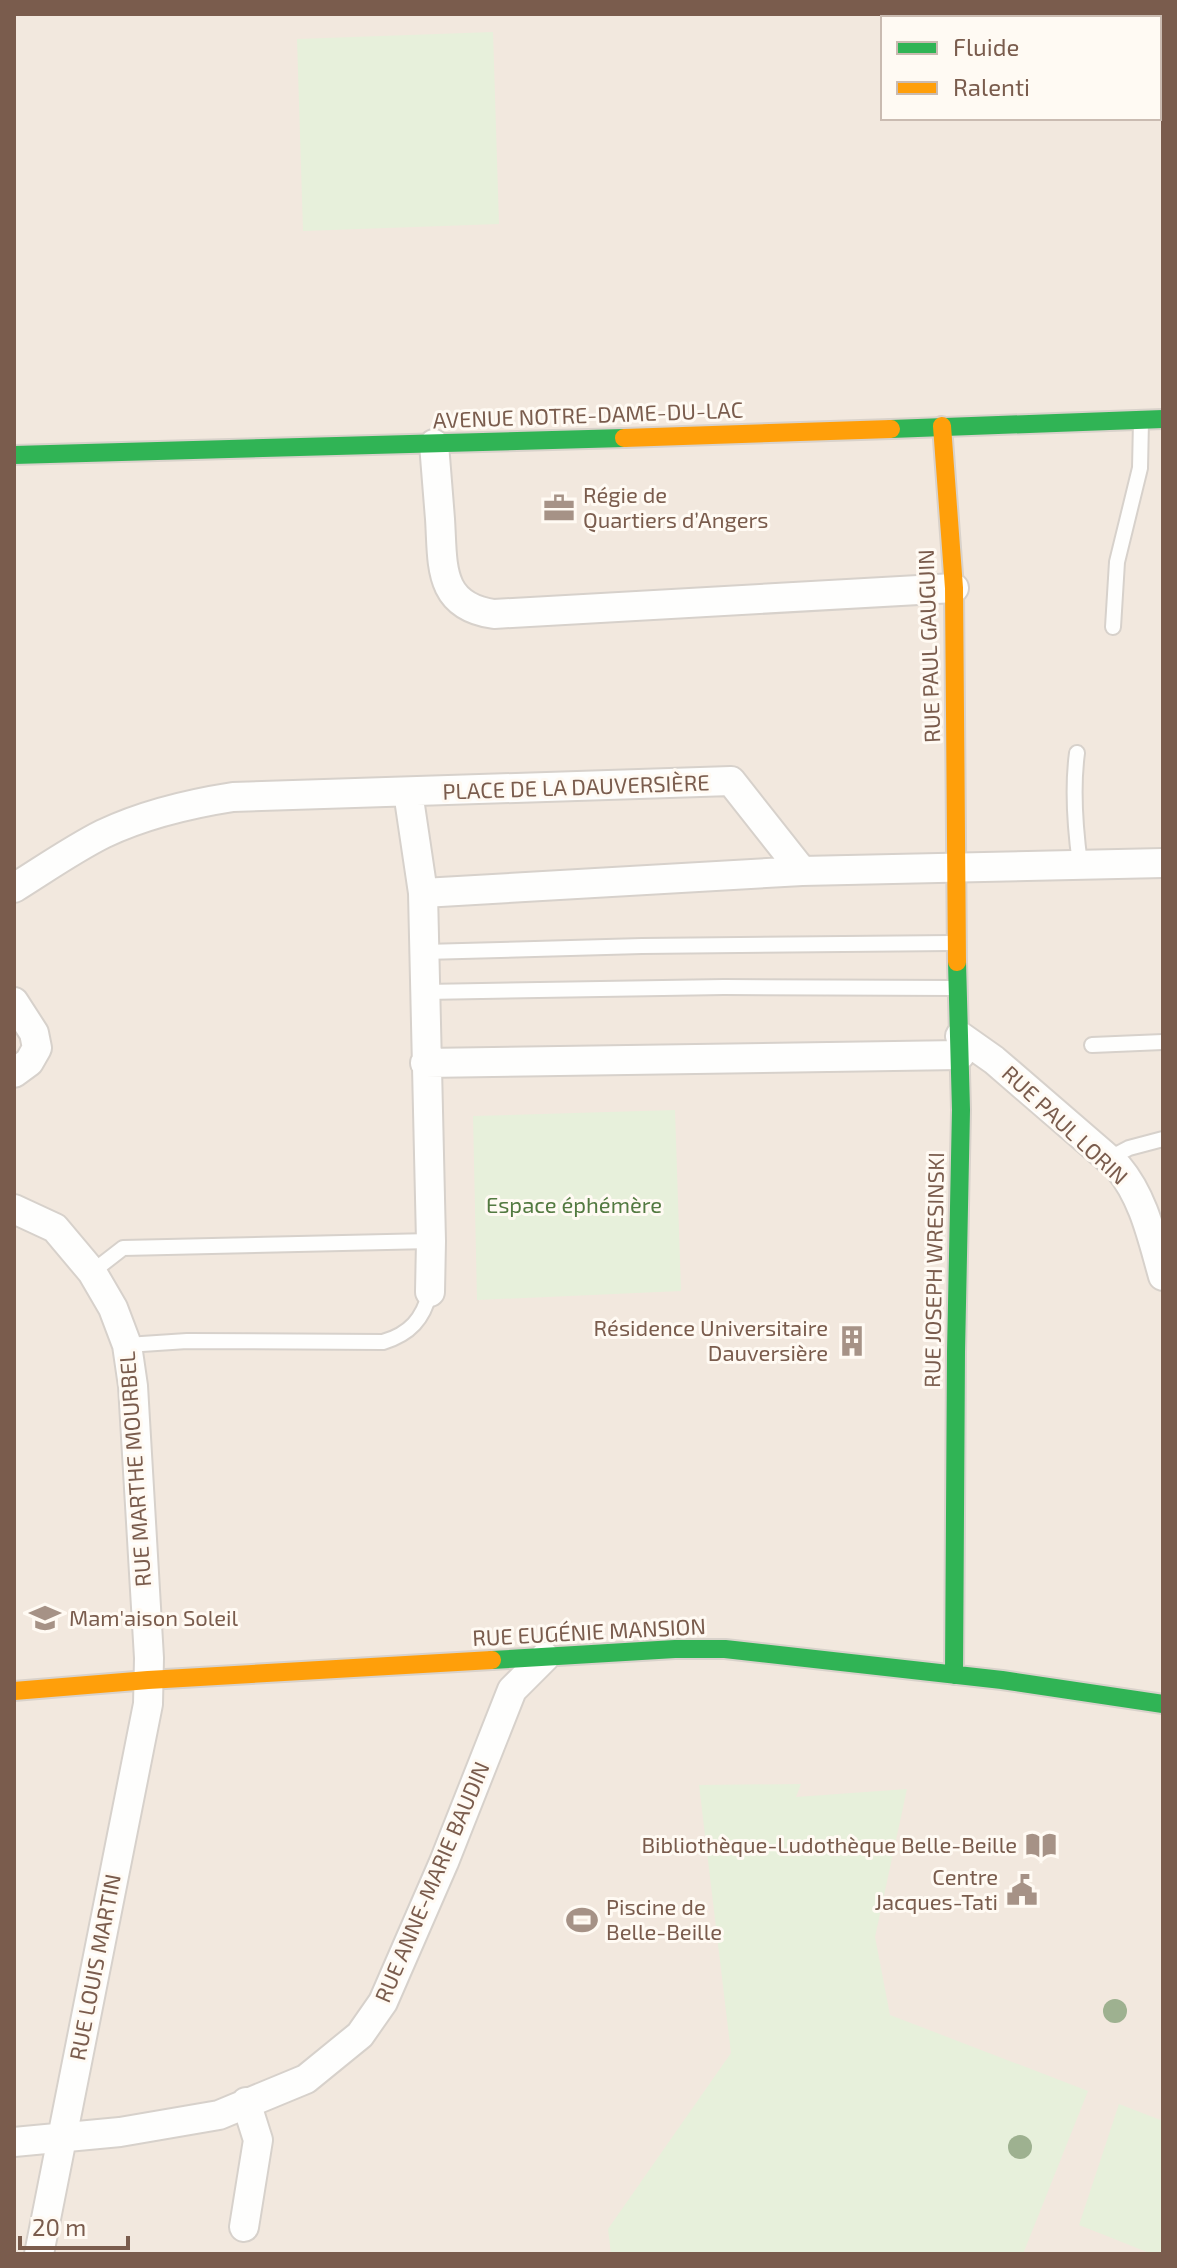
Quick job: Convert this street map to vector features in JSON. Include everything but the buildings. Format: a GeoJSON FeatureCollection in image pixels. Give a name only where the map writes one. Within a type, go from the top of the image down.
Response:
{"type":"FeatureCollection","features":[{"type":"Feature","properties":{"kind":"street","name":"AVENUE NOTRE-DAME-DU-LAC"},"geometry":{"type":"LineString","coordinates":[[14,455],[1163,419]]}},
{"type":"Feature","properties":{"kind":"street","name":"RUE PAUL GAUGUIN"},"geometry":{"type":"LineString","coordinates":[[942,426],[954,588],[957,866]]}},
{"type":"Feature","properties":{"kind":"street"},"geometry":{"type":"LineString","coordinates":[[434,444],[444,575],[456,597],[480,612],[494,614],[954,588]]}},
{"type":"Feature","properties":{"kind":"street","name":"PLACE DE LA DAUVERSIÈRE"},"geometry":{"type":"LineString","coordinates":[[430,1292],[423,893],[408,792],[731,781],[802,871]]}},
{"type":"Feature","properties":{"kind":"street"},"geometry":{"type":"LineString","coordinates":[[14,888],[101,835],[165,810],[233,797],[408,792]]}},
{"type":"Feature","properties":{"kind":"street"},"geometry":{"type":"LineString","coordinates":[[423,893],[802,871],[1163,863]]}},
{"type":"Feature","properties":{"kind":"street","name":"RUE JOSEPH WRESINSKI"},"geometry":{"type":"LineString","coordinates":[[954,1675],[960,1045],[957,866]]}},
{"type":"Feature","properties":{"kind":"street"},"geometry":{"type":"LineString","coordinates":[[14,1002],[34,1033],[37,1048],[29,1062],[14,1073]]}},
{"type":"Feature","properties":{"kind":"street"},"geometry":{"type":"LineString","coordinates":[[425,1063],[960,1045]]}},
{"type":"Feature","properties":{"kind":"street","name":"RUE PAUL LORIN"},"geometry":{"type":"LineString","coordinates":[[960,1045],[994,1060],[1128,1180],[1137,1194],[1163,1276]]}},
{"type":"Feature","properties":{"kind":"street","name":"RUE MARTHE MOURBEL"},"geometry":{"type":"LineString","coordinates":[[14,1209],[55,1228],[92,1272],[113,1308],[127,1345],[134,1401],[148,1680]]}},
{"type":"Feature","properties":{"kind":"street","name":"RUE EUGÉNIE MANSION"},"geometry":{"type":"LineString","coordinates":[[14,1691],[148,1680],[675,1649],[725,1649],[954,1675],[1163,1704]]}},
{"type":"Feature","properties":{"kind":"street","name":"RUE ANNE-MARIE BAUDIN"},"geometry":{"type":"LineString","coordinates":[[14,2142],[120,2132],[219,2115],[306,2079],[360,2035],[383,2002],[444,1862],[512,1690],[545,1657]]}},
{"type":"Feature","properties":{"kind":"street","name":"RUE LOUIS MARTIN"},"geometry":{"type":"LineString","coordinates":[[39,2254],[148,1704],[148,1680]]}},
{"type":"Feature","properties":{"kind":"street"},"geometry":{"type":"LineString","coordinates":[[244,2227],[258,2140],[246,2102]]}},
{"type":"Feature","properties":{"kind":"lane"},"geometry":{"type":"LineString","coordinates":[[1113,627],[1117,562],[1140,468],[1141,421]]}},
{"type":"Feature","properties":{"kind":"lane"},"geometry":{"type":"LineString","coordinates":[[1077,753],[1075,825],[1080,864]]}},
{"type":"Feature","properties":{"kind":"lane"},"geometry":{"type":"LineString","coordinates":[[424,952],[956,943]]}},
{"type":"Feature","properties":{"kind":"lane"},"geometry":{"type":"LineString","coordinates":[[425,992],[724,987],[958,988]]}},
{"type":"Feature","properties":{"kind":"lane"},"geometry":{"type":"LineString","coordinates":[[1092,1045],[1163,1042]]}},
{"type":"Feature","properties":{"kind":"lane"},"geometry":{"type":"LineString","coordinates":[[1108,1159],[1129,1148],[1163,1139]]}},
{"type":"Feature","properties":{"kind":"lane"},"geometry":{"type":"LineString","coordinates":[[92,1272],[123,1248],[431,1241]]}},
{"type":"Feature","properties":{"kind":"lane"},"geometry":{"type":"LineString","coordinates":[[127,1345],[187,1341],[383,1342],[399,1337],[413,1327],[421,1317],[430,1292]]}},
{"type":"Feature","properties":{"kind":"shaded area"},"geometry":{"type":"Polygon","coordinates":[[[14,14],[1163,14],[1163,2254],[14,2254],[14,14]]]}},
{"type":"Feature","properties":{"kind":"green space"},"geometry":{"type":"Polygon","coordinates":[[[493,32],[499,224],[303,231],[297,39],[493,32]]]}},
{"type":"Feature","properties":{"kind":"green space","name":"Espace éphémère"},"geometry":{"type":"Polygon","coordinates":[[[675,1110],[681,1291],[477,1300],[473,1116],[675,1110]]]}},
{"type":"Feature","properties":{"kind":"green space"},"geometry":{"type":"Polygon","coordinates":[[[801,1784],[796,1797],[907,1789],[875,1937],[890,2015],[1088,2091],[1023,2254],[611,2254],[608,2229],[731,2053],[699,1785],[801,1784]]]}},
{"type":"Feature","properties":{"kind":"green space"},"geometry":{"type":"Polygon","coordinates":[[[1119,2104],[1163,2121],[1163,2254],[1152,2254],[1079,2225],[1119,2104]]]}},
{"type":"Feature","properties":{"kind":"traffic: fast"},"geometry":{"type":"LineString","coordinates":[[891,429],[1163,419]]}},
{"type":"Feature","properties":{"kind":"traffic: fast"},"geometry":{"type":"LineString","coordinates":[[14,455],[624,438]]}},
{"type":"Feature","properties":{"kind":"traffic: fast"},"geometry":{"type":"LineString","coordinates":[[954,1675],[961,1110],[957,962]]}},
{"type":"Feature","properties":{"kind":"traffic: fast"},"geometry":{"type":"LineString","coordinates":[[492,1660],[725,1649],[1002,1680],[1163,1704]]}},
{"type":"Feature","properties":{"kind":"traffic: slow"},"geometry":{"type":"LineString","coordinates":[[942,426],[954,588],[957,962]]}},
{"type":"Feature","properties":{"kind":"traffic: slow"},"geometry":{"type":"LineString","coordinates":[[624,438],[891,429]]}},
{"type":"Feature","properties":{"kind":"traffic: slow"},"geometry":{"type":"LineString","coordinates":[[14,1691],[492,1660]]}},
{"type":"Feature","properties":{"kind":"place","name":"Régie de Quartiers d’Angers"},"geometry":{"type":"Point","coordinates":[559,508]}},
{"type":"Feature","properties":{"kind":"place","name":"Résidence Universitaire Dauversière"},"geometry":{"type":"Point","coordinates":[852,1341]}},
{"type":"Feature","properties":{"kind":"place","name":"Mam'aison Soleil"},"geometry":{"type":"Point","coordinates":[45,1618]}},
{"type":"Feature","properties":{"kind":"place","name":"Bibliothèque-Ludothèque Belle-Beille"},"geometry":{"type":"Point","coordinates":[1041,1845]}},
{"type":"Feature","properties":{"kind":"place","name":"Centre Jacques-Tati"},"geometry":{"type":"Point","coordinates":[1022,1890]}},
{"type":"Feature","properties":{"kind":"place","name":"Piscine de Belle-Beille"},"geometry":{"type":"Point","coordinates":[582,1920]}}]}
